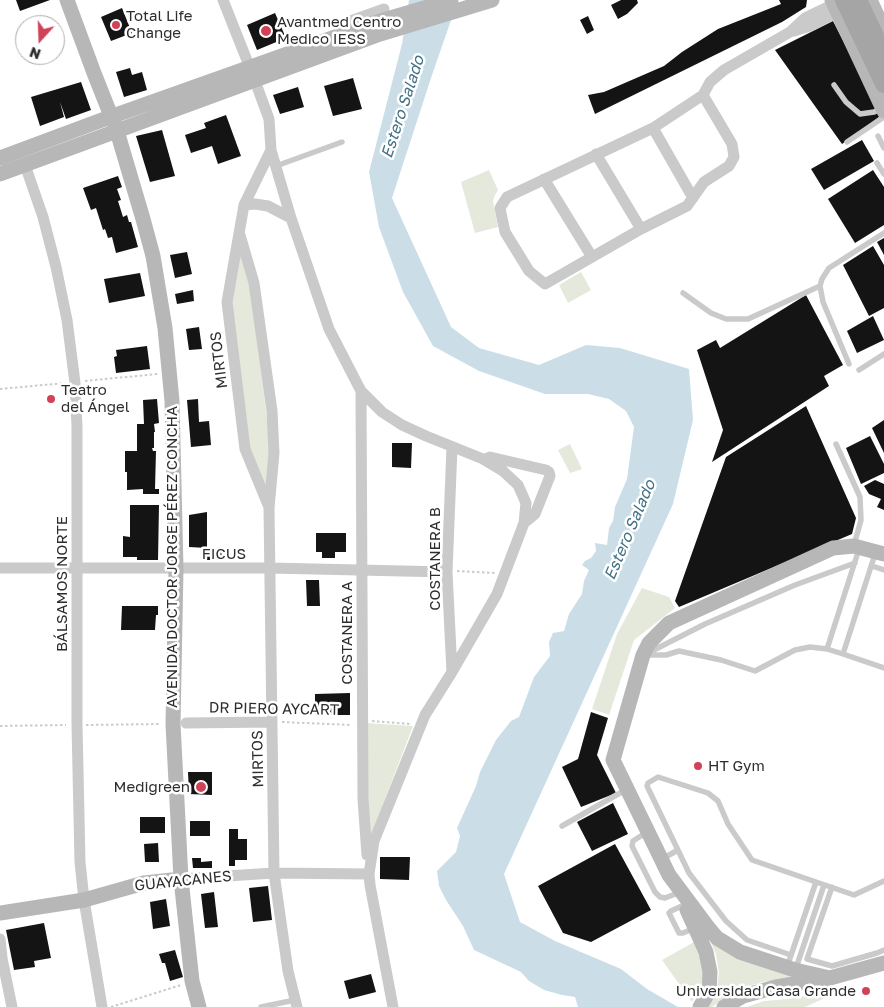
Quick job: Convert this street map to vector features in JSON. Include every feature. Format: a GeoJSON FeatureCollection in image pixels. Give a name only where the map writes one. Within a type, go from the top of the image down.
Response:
{"type":"FeatureCollection","features":[{"type":"Feature","properties":{"kind":"main road"},"geometry":{"type":"LineString","coordinates":[[858,0],[884,55]]}},
{"type":"Feature","properties":{"kind":"main road"},"geometry":{"type":"LineString","coordinates":[[837,4],[884,84]]}},
{"type":"Feature","properties":{"kind":"street","name":"AVENIDA DOCTOR JORGE PÉREZ CONCHA"},"geometry":{"type":"LineString","coordinates":[[68,0],[110,117],[117,131],[153,256],[165,328],[172,400],[180,724],[181,879],[192,981],[199,1007]]}},
{"type":"Feature","properties":{"kind":"street"},"geometry":{"type":"LineString","coordinates":[[223,0],[269,119],[271,150],[291,218],[329,329],[361,392],[382,412],[402,425],[483,459],[503,471],[518,485],[526,503],[524,523],[494,601],[425,715],[378,828],[372,850],[369,874],[372,900],[393,1007]]}},
{"type":"Feature","properties":{"kind":"street"},"geometry":{"type":"LineString","coordinates":[[0,158],[110,117],[252,75],[344,34],[451,0]]}},
{"type":"Feature","properties":{"kind":"street"},"geometry":{"type":"LineString","coordinates":[[0,174],[117,131],[380,22],[492,0]]}},
{"type":"Feature","properties":{"kind":"street"},"geometry":{"type":"LineString","coordinates":[[870,0],[884,29]]}},
{"type":"Feature","properties":{"kind":"street"},"geometry":{"type":"LineString","coordinates":[[703,95],[732,144],[734,157],[729,166],[704,182],[688,206],[641,229],[545,284],[529,271],[506,232],[500,208],[507,197],[653,128],[703,95],[710,82],[724,70],[790,32],[805,18],[837,4],[883,112]]}},
{"type":"Feature","properties":{"kind":"street"},"geometry":{"type":"LineString","coordinates":[[653,128],[693,198]]}},
{"type":"Feature","properties":{"kind":"street","name":"MIRTOS"},"geometry":{"type":"LineString","coordinates":[[269,508],[245,449],[227,302],[244,205],[271,150]]}},
{"type":"Feature","properties":{"kind":"street"},"geometry":{"type":"LineString","coordinates":[[596,154],[641,229]]}},
{"type":"Feature","properties":{"kind":"street","name":"BÁLSAMOS NORTE"},"geometry":{"type":"LineString","coordinates":[[25,165],[43,217],[56,267],[67,320],[75,382],[78,569],[77,725],[80,862],[84,900],[102,1007]]}},
{"type":"Feature","properties":{"kind":"street"},"geometry":{"type":"LineString","coordinates":[[544,180],[592,257]]}},
{"type":"Feature","properties":{"kind":"street"},"geometry":{"type":"LineString","coordinates":[[244,205],[268,206],[291,218]]}},
{"type":"Feature","properties":{"kind":"street","name":"MIRTOS"},"geometry":{"type":"LineString","coordinates":[[240,235],[252,273],[272,411],[274,452],[269,508],[274,874],[288,971],[296,1004]]}},
{"type":"Feature","properties":{"kind":"street","name":"COSTANERA A"},"geometry":{"type":"LineString","coordinates":[[361,392],[363,799],[369,874]]}},
{"type":"Feature","properties":{"kind":"street","name":"COSTANERA B"},"geometry":{"type":"LineString","coordinates":[[452,446],[447,572],[452,672]]}},
{"type":"Feature","properties":{"kind":"street"},"geometry":{"type":"LineString","coordinates":[[483,459],[490,457],[549,472],[550,476],[534,514],[524,523]]}},
{"type":"Feature","properties":{"kind":"street"},"geometry":{"type":"LineString","coordinates":[[700,1007],[709,991],[710,972],[706,952],[613,760],[643,655],[649,643],[669,623],[833,548],[857,546],[877,557]]}},
{"type":"Feature","properties":{"kind":"street","name":"FICUS"},"geometry":{"type":"LineString","coordinates":[[0,568],[270,568],[447,572]]}},
{"type":"Feature","properties":{"kind":"street","name":"DR PIERO AYCART"},"geometry":{"type":"LineString","coordinates":[[180,724],[272,722]]}},
{"type":"Feature","properties":{"kind":"street","name":"GUAYACANES"},"geometry":{"type":"LineString","coordinates":[[0,913],[84,900],[144,883],[181,879],[274,874],[369,874]]}},
{"type":"Feature","properties":{"kind":"street"},"geometry":{"type":"LineString","coordinates":[[669,876],[718,938],[740,952],[793,962],[830,978]]}},
{"type":"Feature","properties":{"kind":"street"},"geometry":{"type":"LineString","coordinates":[[0,939],[12,1007]]}},
{"type":"Feature","properties":{"kind":"street"},"geometry":{"type":"LineString","coordinates":[[724,1007],[743,996],[776,987],[830,978],[884,963]]}},
{"type":"Feature","properties":{"kind":"lane"},"geometry":{"type":"LineString","coordinates":[[834,85],[846,102],[860,114],[883,112]]}},
{"type":"Feature","properties":{"kind":"lane"},"geometry":{"type":"LineString","coordinates":[[847,142],[883,112]]}},
{"type":"Feature","properties":{"kind":"lane"},"geometry":{"type":"LineString","coordinates":[[878,136],[884,148]]}},
{"type":"Feature","properties":{"kind":"lane"},"geometry":{"type":"LineString","coordinates":[[276,166],[342,142]]}},
{"type":"Feature","properties":{"kind":"lane"},"geometry":{"type":"LineString","coordinates":[[877,163],[884,174]]}},
{"type":"Feature","properties":{"kind":"lane"},"geometry":{"type":"LineString","coordinates":[[849,364],[823,302],[820,286],[824,274],[829,268],[884,233]]}},
{"type":"Feature","properties":{"kind":"lane"},"geometry":{"type":"LineString","coordinates":[[683,292],[711,313],[726,319],[748,319],[820,286]]}},
{"type":"Feature","properties":{"kind":"lane"},"geometry":{"type":"LineString","coordinates":[[859,370],[884,354]]}},
{"type":"Feature","properties":{"kind":"lane"},"geometry":{"type":"LineString","coordinates":[[827,649],[854,563],[861,520],[860,497],[836,444]]}},
{"type":"Feature","properties":{"kind":"lane"},"geometry":{"type":"LineString","coordinates":[[877,557],[884,570]]}},
{"type":"Feature","properties":{"kind":"lane"},"geometry":{"type":"LineString","coordinates":[[844,654],[877,557]]}},
{"type":"Feature","properties":{"kind":"lane"},"geometry":{"type":"LineString","coordinates":[[643,655],[705,624],[802,582],[854,563]]}},
{"type":"Feature","properties":{"kind":"lane"},"geometry":{"type":"LineString","coordinates":[[643,655],[666,655],[679,651],[721,660],[755,671],[795,650],[810,647],[827,649],[884,668]]}},
{"type":"Feature","properties":{"kind":"lane"},"geometry":{"type":"LineString","coordinates":[[884,881],[854,894],[752,860],[728,824],[718,802],[708,793],[658,777],[654,778],[647,786],[689,873],[726,922],[747,940],[793,962],[807,959],[832,966],[884,950]]}},
{"type":"Feature","properties":{"kind":"lane"},"geometry":{"type":"LineString","coordinates":[[562,826],[627,790]]}},
{"type":"Feature","properties":{"kind":"lane"},"geometry":{"type":"LineString","coordinates":[[647,832],[633,842],[632,846],[655,892],[660,897],[681,899]]}},
{"type":"Feature","properties":{"kind":"lane"},"geometry":{"type":"LineString","coordinates":[[661,860],[678,850]]}},
{"type":"Feature","properties":{"kind":"lane"},"geometry":{"type":"LineString","coordinates":[[793,962],[816,882]]}},
{"type":"Feature","properties":{"kind":"lane"},"geometry":{"type":"LineString","coordinates":[[793,962],[824,885]]}},
{"type":"Feature","properties":{"kind":"lane"},"geometry":{"type":"LineString","coordinates":[[807,959],[832,887]]}},
{"type":"Feature","properties":{"kind":"lane"},"geometry":{"type":"LineString","coordinates":[[261,1007],[296,1004]]}},
{"type":"Feature","properties":{"kind":"path"},"geometry":{"type":"LineString","coordinates":[[447,572],[452,570],[505,574]]}},
{"type":"Feature","properties":{"kind":"path","name":"DR PIERO AYCART"},"geometry":{"type":"LineString","coordinates":[[272,722],[421,724]]}},
{"type":"Feature","properties":{"kind":"path"},"geometry":{"type":"LineString","coordinates":[[0,726],[180,724]]}},
{"type":"Feature","properties":{"kind":"path"},"geometry":{"type":"LineString","coordinates":[[110,1007],[192,981]]}},
{"type":"Feature","properties":{"kind":"shaded area"},"geometry":{"type":"Polygon","coordinates":[[[489,170],[498,190],[493,201],[498,227],[475,233],[461,182],[489,170]]]}},
{"type":"Feature","properties":{"kind":"shaded area"},"geometry":{"type":"Polygon","coordinates":[[[235,233],[246,257],[270,441],[269,508],[245,449],[223,303],[235,233]]]}},
{"type":"Feature","properties":{"kind":"shaded area"},"geometry":{"type":"Polygon","coordinates":[[[581,272],[591,290],[568,303],[559,285],[581,272]]]}},
{"type":"Feature","properties":{"kind":"shaded area"},"geometry":{"type":"Polygon","coordinates":[[[570,444],[582,469],[570,473],[558,450],[570,444]]]}},
{"type":"Feature","properties":{"kind":"shaded area"},"geometry":{"type":"Polygon","coordinates":[[[642,588],[669,597],[675,608],[634,640],[609,715],[592,709],[617,634],[642,588]]]}},
{"type":"Feature","properties":{"kind":"shaded area"},"geometry":{"type":"Polygon","coordinates":[[[366,723],[413,726],[367,846],[366,723]]]}},
{"type":"Feature","properties":{"kind":"shaded area"},"geometry":{"type":"Polygon","coordinates":[[[708,936],[797,978],[763,982],[736,990],[712,1007],[707,1007],[717,987],[719,973],[716,954],[708,936]]]}},
{"type":"Feature","properties":{"kind":"shaded area"},"geometry":{"type":"Polygon","coordinates":[[[694,942],[703,960],[704,978],[692,1002],[662,960],[694,942]]]}},
{"type":"Feature","properties":{"kind":"shaded area"},"geometry":{"type":"Polygon","coordinates":[[[848,988],[805,1007],[747,1007],[764,1001],[788,999],[848,988]]]}},
{"type":"Feature","properties":{"kind":"water","name":"Estero Salado"},"geometry":{"type":"Polygon","coordinates":[[[409,0],[458,0],[392,198],[451,327],[479,348],[539,365],[586,345],[620,348],[689,369],[693,420],[673,504],[504,874],[520,922],[555,941],[621,969],[647,989],[678,1007],[578,1007],[575,997],[544,990],[529,981],[521,972],[474,950],[463,926],[439,886],[437,871],[456,852],[460,836],[457,828],[476,786],[480,772],[496,740],[511,721],[519,717],[534,677],[550,656],[549,642],[553,633],[564,631],[569,614],[582,594],[584,581],[589,570],[582,565],[596,551],[595,543],[607,545],[609,528],[613,521],[615,507],[627,479],[634,427],[626,411],[609,399],[588,394],[545,394],[479,371],[433,346],[403,292],[379,227],[369,172],[402,44],[409,0]]]}},
{"type":"Feature","properties":{"kind":"building"},"geometry":{"type":"Polygon","coordinates":[[[16,0],[50,0],[20,11],[16,0]]]}},
{"type":"Feature","properties":{"kind":"building"},"geometry":{"type":"Polygon","coordinates":[[[621,0],[637,0],[638,3],[627,14],[618,19],[611,5],[621,0]]]}},
{"type":"Feature","properties":{"kind":"building"},"geometry":{"type":"Polygon","coordinates":[[[779,0],[807,0],[806,7],[782,22],[595,114],[588,95],[604,92],[664,66],[718,29],[781,4],[779,0]]]}},
{"type":"Feature","properties":{"kind":"building","name":"Total Life Change"},"geometry":{"type":"Polygon","coordinates":[[[122,8],[132,33],[111,41],[101,17],[122,8]]]}},
{"type":"Feature","properties":{"kind":"building","name":"Avantmed Centro Medico IESS"},"geometry":{"type":"Polygon","coordinates":[[[275,13],[286,38],[257,50],[247,25],[275,13]]]}},
{"type":"Feature","properties":{"kind":"building"},"geometry":{"type":"Polygon","coordinates":[[[588,16],[594,30],[587,34],[580,20],[588,16]]]}},
{"type":"Feature","properties":{"kind":"building"},"geometry":{"type":"Polygon","coordinates":[[[833,21],[876,105],[879,117],[842,144],[775,50],[833,21]]]}},
{"type":"Feature","properties":{"kind":"building"},"geometry":{"type":"Polygon","coordinates":[[[130,68],[132,75],[142,72],[147,90],[124,97],[116,72],[130,68]]]}},
{"type":"Feature","properties":{"kind":"building"},"geometry":{"type":"Polygon","coordinates":[[[353,78],[362,109],[333,116],[324,86],[353,78]]]}},
{"type":"Feature","properties":{"kind":"building"},"geometry":{"type":"Polygon","coordinates":[[[81,82],[91,110],[66,119],[60,102],[64,117],[40,126],[31,97],[81,82]]]}},
{"type":"Feature","properties":{"kind":"building"},"geometry":{"type":"Polygon","coordinates":[[[298,87],[304,107],[280,114],[273,95],[298,87]]]}},
{"type":"Feature","properties":{"kind":"building"},"geometry":{"type":"Polygon","coordinates":[[[226,115],[241,156],[218,164],[212,146],[191,153],[185,135],[206,128],[204,123],[226,115]]]}},
{"type":"Feature","properties":{"kind":"building"},"geometry":{"type":"Polygon","coordinates":[[[162,130],[175,176],[150,182],[136,136],[162,130]]]}},
{"type":"Feature","properties":{"kind":"building"},"geometry":{"type":"Polygon","coordinates":[[[862,140],[874,161],[824,190],[811,169],[862,140]]]}},
{"type":"Feature","properties":{"kind":"building"},"geometry":{"type":"Polygon","coordinates":[[[873,170],[884,187],[884,225],[855,243],[828,199],[873,170]]]}},
{"type":"Feature","properties":{"kind":"building"},"geometry":{"type":"Polygon","coordinates":[[[118,176],[122,187],[117,189],[121,200],[118,201],[123,217],[127,215],[129,222],[131,222],[138,247],[116,253],[112,237],[108,238],[105,229],[103,230],[96,208],[91,210],[83,188],[118,176]]]}},
{"type":"Feature","properties":{"kind":"building"},"geometry":{"type":"Polygon","coordinates":[[[884,238],[884,255],[877,242],[884,238]]]}},
{"type":"Feature","properties":{"kind":"building"},"geometry":{"type":"Polygon","coordinates":[[[873,246],[884,265],[884,308],[869,316],[843,265],[873,246]]]}},
{"type":"Feature","properties":{"kind":"building"},"geometry":{"type":"Polygon","coordinates":[[[187,252],[192,274],[175,278],[170,255],[187,252]]]}},
{"type":"Feature","properties":{"kind":"building"},"geometry":{"type":"Polygon","coordinates":[[[140,273],[145,296],[109,303],[104,279],[140,273]]]}},
{"type":"Feature","properties":{"kind":"building"},"geometry":{"type":"Polygon","coordinates":[[[193,290],[194,301],[177,304],[175,294],[193,290]]]}},
{"type":"Feature","properties":{"kind":"building"},"geometry":{"type":"Polygon","coordinates":[[[806,295],[843,365],[824,376],[829,386],[712,462],[723,430],[697,350],[716,340],[720,348],[806,295]]]}},
{"type":"Feature","properties":{"kind":"building"},"geometry":{"type":"Polygon","coordinates":[[[873,316],[884,340],[857,353],[847,331],[873,316]]]}},
{"type":"Feature","properties":{"kind":"building"},"geometry":{"type":"Polygon","coordinates":[[[199,327],[202,349],[189,350],[186,329],[199,327]]]}},
{"type":"Feature","properties":{"kind":"building"},"geometry":{"type":"Polygon","coordinates":[[[147,346],[150,369],[116,373],[114,357],[117,356],[116,350],[147,346]]]}},
{"type":"Feature","properties":{"kind":"building"},"geometry":{"type":"Polygon","coordinates":[[[157,399],[159,423],[154,424],[154,448],[152,448],[153,451],[156,451],[155,489],[159,489],[159,494],[143,494],[143,489],[127,490],[125,451],[137,451],[137,424],[144,424],[143,400],[157,399]]]}},
{"type":"Feature","properties":{"kind":"building"},"geometry":{"type":"Polygon","coordinates":[[[198,399],[199,422],[209,421],[211,445],[191,447],[187,400],[198,399]]]}},
{"type":"Feature","properties":{"kind":"building"},"geometry":{"type":"Polygon","coordinates":[[[806,406],[856,518],[852,534],[679,607],[675,601],[726,457],[806,406]]]}},
{"type":"Feature","properties":{"kind":"building"},"geometry":{"type":"Polygon","coordinates":[[[884,420],[884,453],[872,428],[884,420]]]}},
{"type":"Feature","properties":{"kind":"building"},"geometry":{"type":"Polygon","coordinates":[[[870,436],[884,464],[884,473],[861,484],[846,448],[870,436]]]}},
{"type":"Feature","properties":{"kind":"building"},"geometry":{"type":"Polygon","coordinates":[[[392,443],[412,443],[411,468],[392,467],[392,443]]]}},
{"type":"Feature","properties":{"kind":"building"},"geometry":{"type":"Polygon","coordinates":[[[875,480],[884,484],[884,510],[877,507],[881,499],[869,494],[864,486],[875,480]]]}},
{"type":"Feature","properties":{"kind":"building"},"geometry":{"type":"Polygon","coordinates":[[[130,505],[159,505],[158,560],[137,560],[137,557],[123,557],[123,536],[130,537],[130,505]]]}},
{"type":"Feature","properties":{"kind":"building"},"geometry":{"type":"Polygon","coordinates":[[[207,512],[207,548],[189,547],[189,515],[207,512]]]}},
{"type":"Feature","properties":{"kind":"building"},"geometry":{"type":"Polygon","coordinates":[[[316,533],[346,533],[346,552],[335,552],[335,558],[322,558],[322,552],[316,552],[316,533]]]}},
{"type":"Feature","properties":{"kind":"building"},"geometry":{"type":"Polygon","coordinates":[[[223,548],[223,560],[206,560],[206,549],[223,548]]]}},
{"type":"Feature","properties":{"kind":"building"},"geometry":{"type":"Polygon","coordinates":[[[306,580],[319,580],[320,606],[307,606],[306,580]]]}},
{"type":"Feature","properties":{"kind":"building"},"geometry":{"type":"Polygon","coordinates":[[[122,606],[158,606],[155,630],[121,630],[122,606]]]}},
{"type":"Feature","properties":{"kind":"building"},"geometry":{"type":"Polygon","coordinates":[[[350,693],[350,715],[315,715],[315,694],[350,693]]]}},
{"type":"Feature","properties":{"kind":"building"},"geometry":{"type":"Polygon","coordinates":[[[591,712],[608,718],[597,755],[616,793],[581,807],[562,767],[578,759],[591,712]]]}},
{"type":"Feature","properties":{"kind":"building"},"geometry":{"type":"Polygon","coordinates":[[[188,772],[212,772],[212,795],[189,794],[188,772]]]}},
{"type":"Feature","properties":{"kind":"building"},"geometry":{"type":"Polygon","coordinates":[[[613,803],[628,834],[592,851],[577,822],[613,803]]]}},
{"type":"Feature","properties":{"kind":"building"},"geometry":{"type":"Polygon","coordinates":[[[140,817],[165,817],[165,833],[140,833],[140,817]]]}},
{"type":"Feature","properties":{"kind":"building"},"geometry":{"type":"Polygon","coordinates":[[[190,821],[210,821],[210,836],[190,836],[190,821]]]}},
{"type":"Feature","properties":{"kind":"building"},"geometry":{"type":"Polygon","coordinates":[[[229,829],[238,829],[238,839],[247,839],[247,860],[235,860],[235,866],[229,866],[229,829]]]}},
{"type":"Feature","properties":{"kind":"building"},"geometry":{"type":"Polygon","coordinates":[[[158,843],[159,862],[145,862],[144,844],[158,843]]]}},
{"type":"Feature","properties":{"kind":"building"},"geometry":{"type":"Polygon","coordinates":[[[615,844],[651,910],[591,942],[563,933],[538,886],[615,844]]]}},
{"type":"Feature","properties":{"kind":"building"},"geometry":{"type":"Polygon","coordinates":[[[380,857],[410,857],[409,880],[380,879],[380,857]]]}},
{"type":"Feature","properties":{"kind":"building"},"geometry":{"type":"Polygon","coordinates":[[[192,858],[201,858],[201,862],[212,861],[212,868],[193,868],[192,858]]]}},
{"type":"Feature","properties":{"kind":"building"},"geometry":{"type":"Polygon","coordinates":[[[268,886],[272,920],[253,922],[249,888],[268,886]]]}},
{"type":"Feature","properties":{"kind":"building"},"geometry":{"type":"Polygon","coordinates":[[[214,892],[218,927],[205,928],[201,894],[214,892]]]}},
{"type":"Feature","properties":{"kind":"building"},"geometry":{"type":"Polygon","coordinates":[[[166,899],[170,926],[153,929],[150,902],[166,899]]]}},
{"type":"Feature","properties":{"kind":"building"},"geometry":{"type":"Polygon","coordinates":[[[44,923],[51,958],[34,961],[35,967],[14,970],[6,930],[44,923]]]}},
{"type":"Feature","properties":{"kind":"building"},"geometry":{"type":"Polygon","coordinates":[[[175,950],[183,977],[170,981],[165,963],[162,963],[159,954],[175,950]]]}},
{"type":"Feature","properties":{"kind":"building"},"geometry":{"type":"Polygon","coordinates":[[[371,974],[376,992],[349,999],[344,981],[371,974]]]}},
{"type":"Feature","properties":{"kind":"place","name":"Total Life Change"},"geometry":{"type":"Point","coordinates":[116,25]}},
{"type":"Feature","properties":{"kind":"place","name":"Avantmed Centro Medico IESS"},"geometry":{"type":"Point","coordinates":[266,31]}},
{"type":"Feature","properties":{"kind":"place","name":"Teatro del Ángel"},"geometry":{"type":"Point","coordinates":[51,399]}},
{"type":"Feature","properties":{"kind":"place","name":"HT Gym"},"geometry":{"type":"Point","coordinates":[698,766]}},
{"type":"Feature","properties":{"kind":"place","name":"Medigreen"},"geometry":{"type":"Point","coordinates":[201,787]}},
{"type":"Feature","properties":{"kind":"place","name":"Universidad Casa Grande"},"geometry":{"type":"Point","coordinates":[866,991]}}]}
